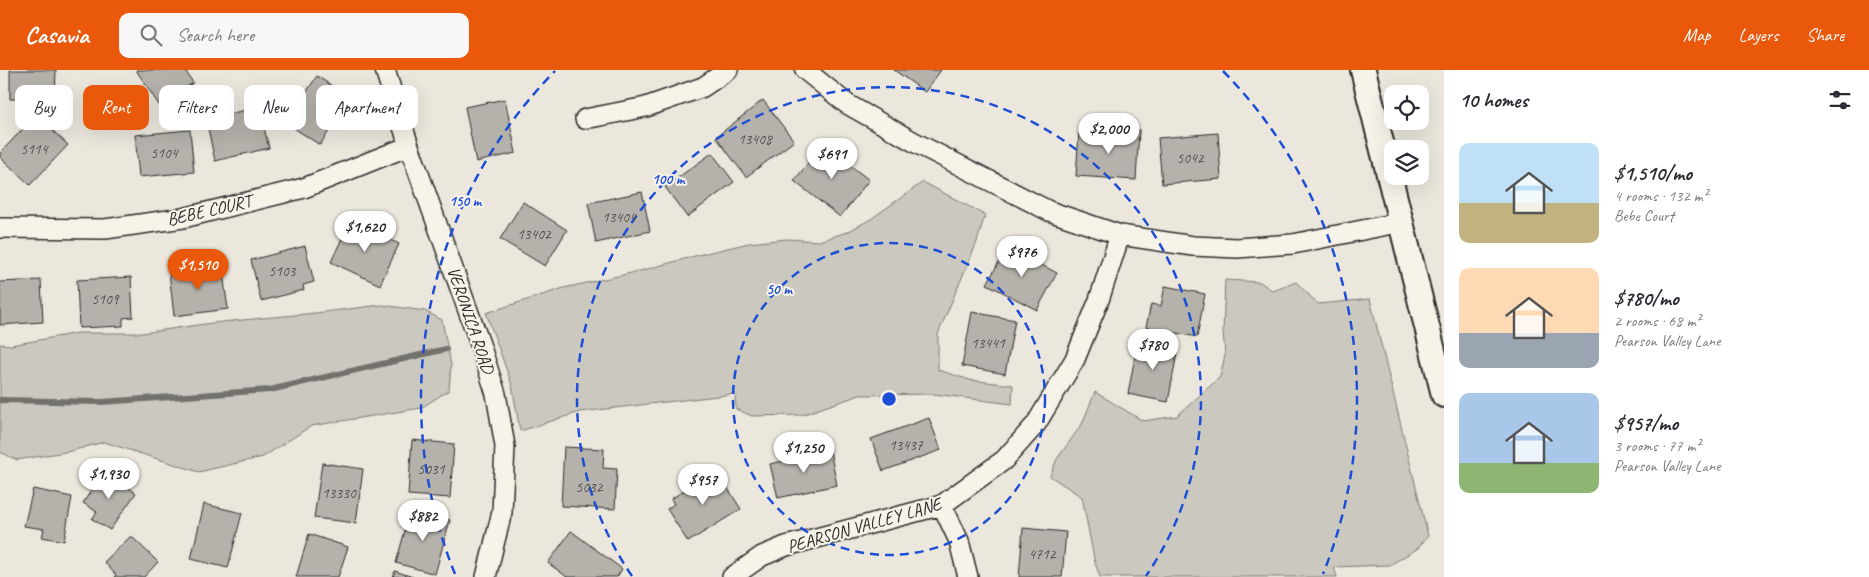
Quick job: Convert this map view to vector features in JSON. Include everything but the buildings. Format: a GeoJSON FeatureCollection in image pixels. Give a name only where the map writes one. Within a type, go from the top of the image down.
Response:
{"type":"FeatureCollection","features":[{"type":"Feature","properties":{"kind":"street","name":"VERONICA ROAD"},"geometry":{"type":"LineString","coordinates":[[385,70],[409,146],[496,394],[505,446],[502,512],[486,577]]}},
{"type":"Feature","properties":{"kind":"street"},"geometry":{"type":"LineString","coordinates":[[585,120],[646,107],[703,87],[728,70]]}},
{"type":"Feature","properties":{"kind":"street"},"geometry":{"type":"LineString","coordinates":[[805,70],[847,104],[916,143],[1049,211],[1120,235],[1194,246],[1237,248],[1292,244],[1402,222]]}},
{"type":"Feature","properties":{"kind":"street"},"geometry":{"type":"LineString","coordinates":[[1363,70],[1444,395]]}},
{"type":"Feature","properties":{"kind":"street","name":"BEBE COURT"},"geometry":{"type":"LineString","coordinates":[[0,228],[106,229],[183,218],[304,188],[409,146]]}},
{"type":"Feature","properties":{"kind":"street","name":"PEARSON VALLEY LANE"},"geometry":{"type":"LineString","coordinates":[[732,577],[762,556],[786,546],[942,505],[1004,460],[1036,424],[1075,358],[1099,300],[1120,235]]}},
{"type":"Feature","properties":{"kind":"street"},"geometry":{"type":"LineString","coordinates":[[942,505],[959,541],[968,577]]}},
{"type":"Feature","properties":{"kind":"shaded area"},"geometry":{"type":"Polygon","coordinates":[[[923,182],[985,215],[977,242],[938,334],[938,370],[970,380],[1013,385],[1012,404],[934,394],[860,395],[801,415],[752,416],[736,409],[735,394],[580,412],[520,431],[512,385],[486,313],[564,288],[749,243],[787,239],[819,241],[847,232],[871,219],[923,182]]]}},
{"type":"Feature","properties":{"kind":"shaded area"},"geometry":{"type":"Polygon","coordinates":[[[1225,280],[1260,282],[1273,291],[1296,282],[1318,304],[1370,299],[1428,536],[1417,549],[1390,565],[1334,567],[1337,577],[1100,577],[1095,563],[1082,497],[1050,476],[1057,459],[1082,424],[1095,392],[1143,421],[1177,416],[1220,377],[1225,355],[1223,331],[1225,280]]]}},
{"type":"Feature","properties":{"kind":"shaded area"},"geometry":{"type":"Polygon","coordinates":[[[382,305],[425,311],[442,320],[451,365],[449,390],[421,408],[311,426],[263,457],[199,472],[104,442],[71,451],[17,460],[0,452],[0,344],[11,345],[78,333],[142,333],[212,323],[382,305]]]}},
{"type":"Feature","properties":{"kind":"waterway"},"geometry":{"type":"LineString","coordinates":[[0,400],[102,402],[270,390],[446,349]]}}]}
